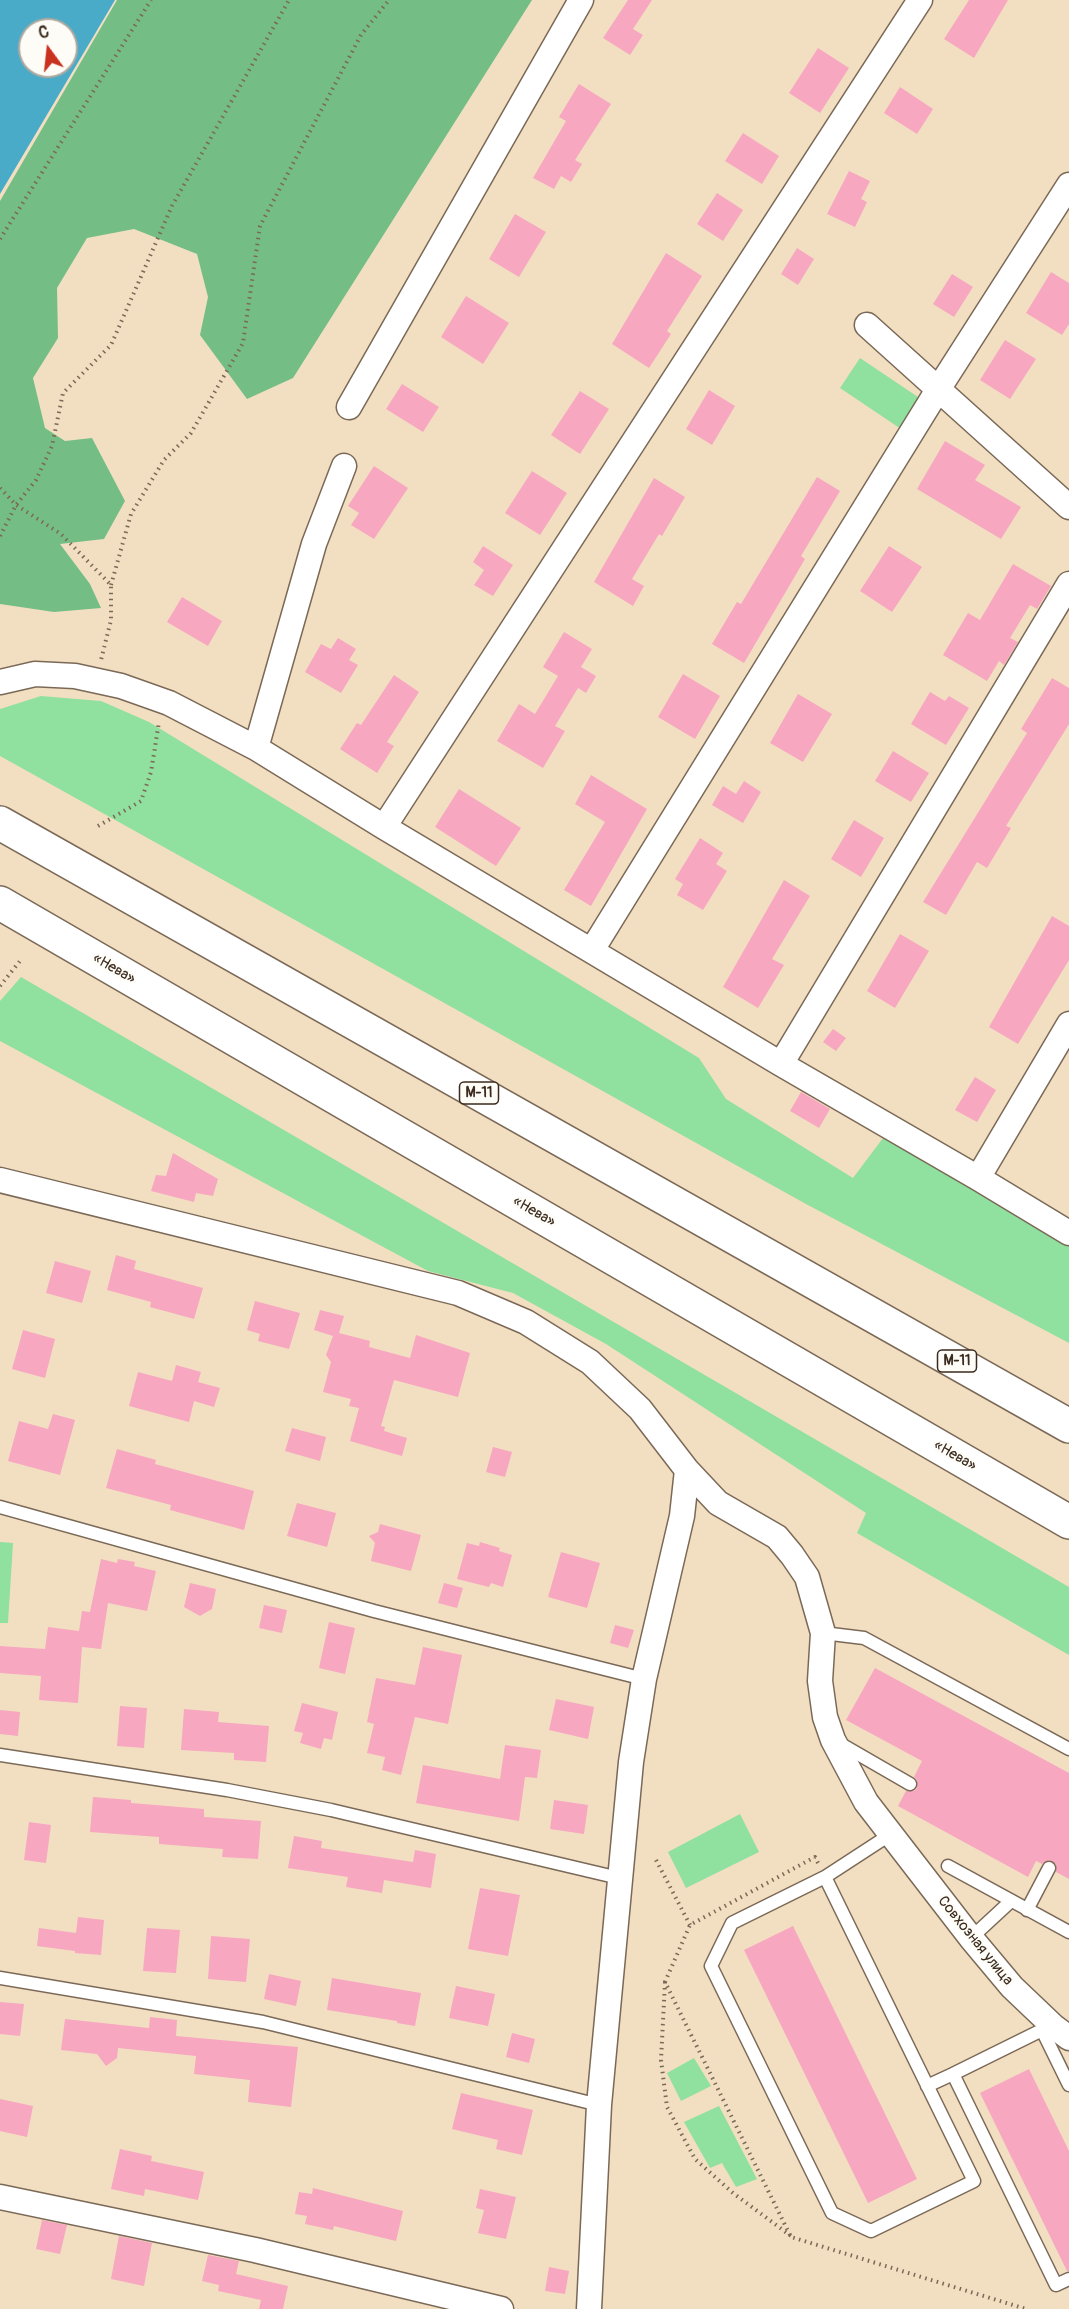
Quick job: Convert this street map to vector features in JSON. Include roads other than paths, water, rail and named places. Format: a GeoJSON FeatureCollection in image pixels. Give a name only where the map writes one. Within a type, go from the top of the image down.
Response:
{"type":"FeatureCollection","features":[{"type":"Feature","properties":{"kind":"highway","name":"М-11"},"geometry":{"type":"LineString","coordinates":[[0,822],[1069,1423]]}},
{"type":"Feature","properties":{"kind":"highway","name":"«Нева»"},"geometry":{"type":"LineString","coordinates":[[0,903],[1069,1522]]}},
{"type":"Feature","properties":{"kind":"street"},"geometry":{"type":"LineString","coordinates":[[349,407],[581,0]]}},
{"type":"Feature","properties":{"kind":"street"},"geometry":{"type":"LineString","coordinates":[[384,827],[920,0]]}},
{"type":"Feature","properties":{"kind":"street"},"geometry":{"type":"LineString","coordinates":[[592,950],[939,388],[1069,185]]}},
{"type":"Feature","properties":{"kind":"street"},"geometry":{"type":"LineString","coordinates":[[867,325],[1069,507]]}},
{"type":"Feature","properties":{"kind":"street"},"geometry":{"type":"LineString","coordinates":[[256,748],[314,544],[344,466]]}},
{"type":"Feature","properties":{"kind":"street"},"geometry":{"type":"LineString","coordinates":[[781,1064],[1069,584]]}},
{"type":"Feature","properties":{"kind":"street"},"geometry":{"type":"LineString","coordinates":[[0,682],[36,674],[75,676],[121,686],[169,703],[256,748],[781,1064],[1069,1233]]}},
{"type":"Feature","properties":{"kind":"street"},"geometry":{"type":"LineString","coordinates":[[978,1178],[1069,1024]]}},
{"type":"Feature","properties":{"kind":"street","name":"Совхозная улица"},"geometry":{"type":"LineString","coordinates":[[0,1180],[458,1293],[526,1322],[590,1362],[640,1409],[687,1470],[718,1503],[777,1537],[792,1555],[807,1577],[823,1633],[820,1681],[825,1717],[833,1740],[866,1802],[971,1938],[1012,1987],[1055,2031]]}},
{"type":"Feature","properties":{"kind":"street"},"geometry":{"type":"LineString","coordinates":[[590,2309],[599,2105],[631,1761],[644,1678],[682,1516],[687,1470]]}},
{"type":"Feature","properties":{"kind":"street"},"geometry":{"type":"LineString","coordinates":[[0,2197],[255,2250],[501,2309]]}},
{"type":"Feature","properties":{"kind":"lane"},"geometry":{"type":"LineString","coordinates":[[0,1507],[374,1611],[644,1678]]}},
{"type":"Feature","properties":{"kind":"lane"},"geometry":{"type":"LineString","coordinates":[[823,1633],[864,1638],[1069,1749]]}},
{"type":"Feature","properties":{"kind":"lane"},"geometry":{"type":"LineString","coordinates":[[833,1740],[910,1784]]}},
{"type":"Feature","properties":{"kind":"lane"},"geometry":{"type":"LineString","coordinates":[[0,1755],[227,1790],[331,1810],[619,1878]]}},
{"type":"Feature","properties":{"kind":"lane"},"geometry":{"type":"LineString","coordinates":[[825,1877],[974,2181],[871,2231],[832,2212],[711,1966],[732,1923],[825,1877],[891,1834]]}},
{"type":"Feature","properties":{"kind":"lane"},"geometry":{"type":"LineString","coordinates":[[948,1866],[1069,1932]]}},
{"type":"Feature","properties":{"kind":"lane"},"geometry":{"type":"LineString","coordinates":[[1027,1910],[1049,1868]]}},
{"type":"Feature","properties":{"kind":"lane"},"geometry":{"type":"LineString","coordinates":[[971,1938],[1011,1901]]}},
{"type":"Feature","properties":{"kind":"lane"},"geometry":{"type":"LineString","coordinates":[[0,1978],[263,2022],[599,2105]]}},
{"type":"Feature","properties":{"kind":"lane"},"geometry":{"type":"LineString","coordinates":[[927,2086],[1055,2031],[1069,2085]]}},
{"type":"Feature","properties":{"kind":"lane"},"geometry":{"type":"LineString","coordinates":[[953,2074],[1056,2285],[1069,2279]]}},
{"type":"Feature","properties":{"kind":"water"},"geometry":{"type":"Polygon","coordinates":[[[0,0],[115,0],[78,62],[78,18],[18,18],[18,78],[69,78],[0,194],[0,0]]]}}]}
